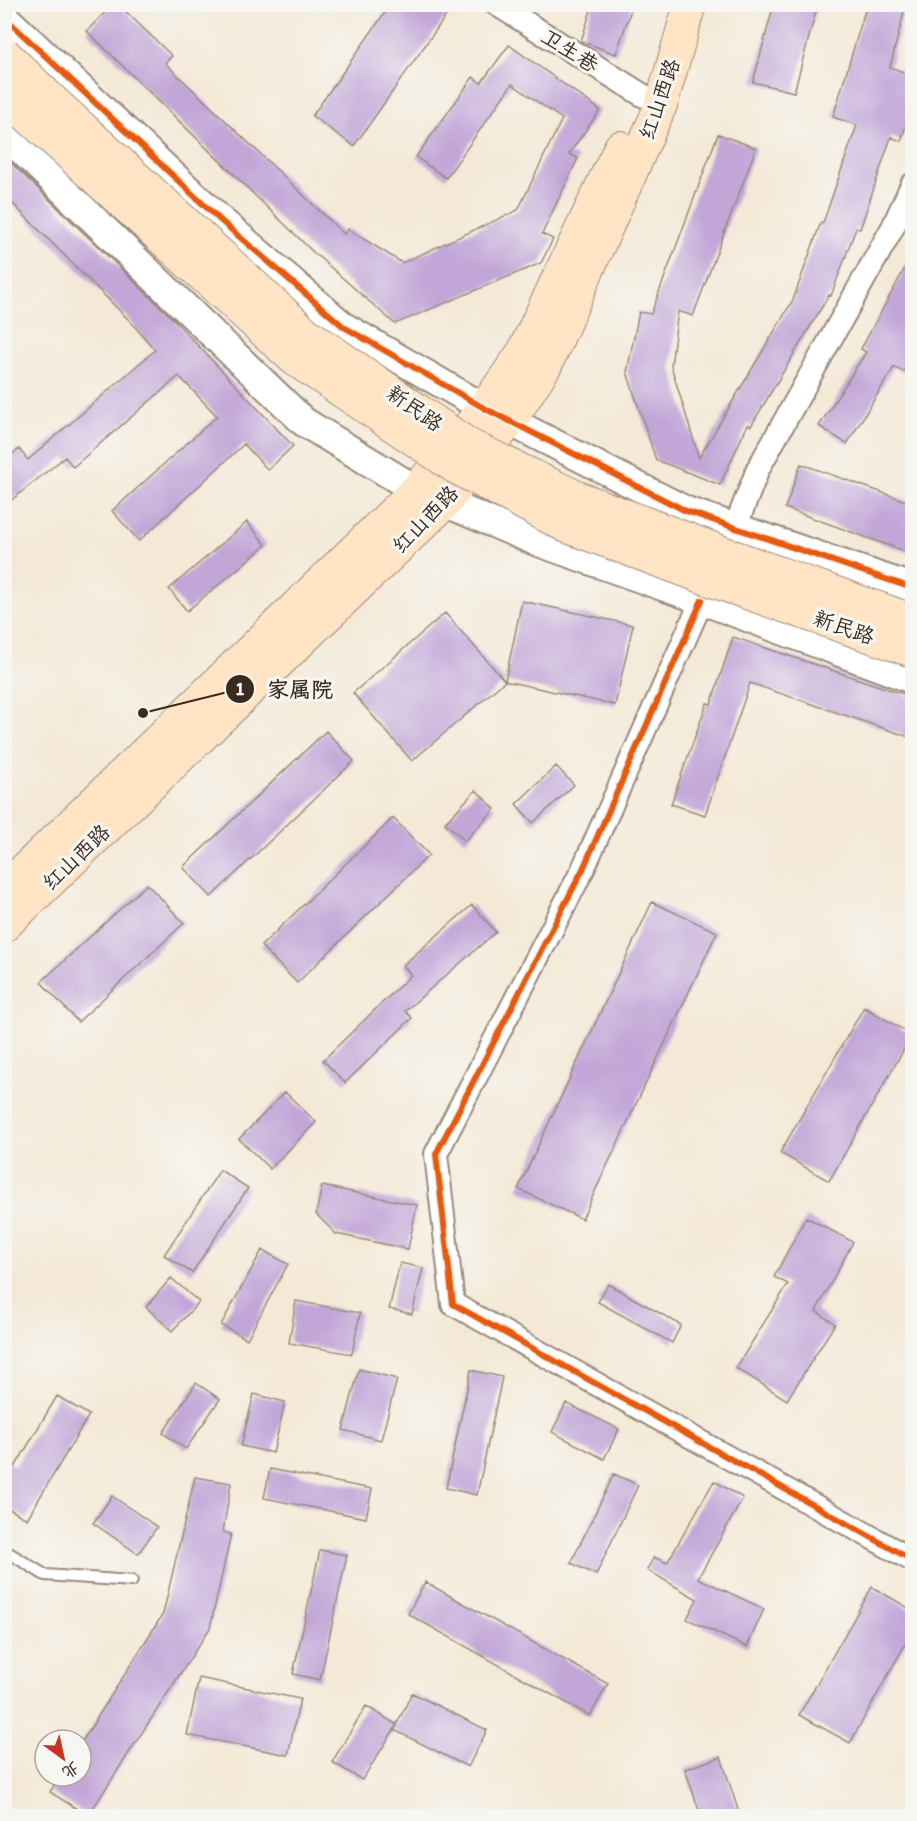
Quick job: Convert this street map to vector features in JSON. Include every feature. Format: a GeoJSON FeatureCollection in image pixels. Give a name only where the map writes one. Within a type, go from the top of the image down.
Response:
{"type":"FeatureCollection","features":[{"type":"Feature","properties":{"kind":"main road","name":"红山西路"},"geometry":{"type":"LineString","coordinates":[[4,926],[445,503],[497,415],[523,352],[644,96],[668,4]]}},
{"type":"Feature","properties":{"kind":"main road","name":"红山西路"},"geometry":{"type":"LineString","coordinates":[[4,889],[416,490],[497,415],[546,365],[661,105],[690,4]]}},
{"type":"Feature","properties":{"kind":"main road","name":"新民路"},"geometry":{"type":"LineString","coordinates":[[4,53],[57,105],[306,333],[469,446],[577,497],[912,620]]}},
{"type":"Feature","properties":{"kind":"main road","name":"新民路"},"geometry":{"type":"LineString","coordinates":[[4,95],[295,360],[456,468],[565,526],[912,651]]}},
{"type":"Feature","properties":{"kind":"street","name":"卫生巷"},"geometry":{"type":"LineString","coordinates":[[496,4],[644,96]]}},
{"type":"Feature","properties":{"kind":"street"},"geometry":{"type":"LineString","coordinates":[[4,17],[220,220],[344,327],[497,415],[686,511],[912,588]]}},
{"type":"Feature","properties":{"kind":"street"},"geometry":{"type":"LineString","coordinates":[[4,133],[304,422],[416,490],[532,540],[702,600],[912,679]]}},
{"type":"Feature","properties":{"kind":"street"},"geometry":{"type":"LineString","coordinates":[[735,528],[758,469],[893,227],[912,185]]}},
{"type":"Feature","properties":{"kind":"street"},"geometry":{"type":"LineString","coordinates":[[702,600],[583,869],[436,1154],[453,1304],[912,1560]]}},
{"type":"Feature","properties":{"kind":"lane"},"geometry":{"type":"LineString","coordinates":[[4,1550],[45,1575],[132,1581]]}},
{"type":"Feature","properties":{"kind":"building"},"geometry":{"type":"Polygon","coordinates":[[[113,4],[118,4],[172,56],[165,63],[344,234],[348,229],[402,263],[518,210],[562,119],[512,84],[446,178],[416,157],[473,77],[481,83],[509,45],[600,110],[569,154],[578,158],[542,234],[553,239],[541,263],[395,324],[312,251],[87,31],[113,4]]]}},
{"type":"Feature","properties":{"kind":"building"},"geometry":{"type":"Polygon","coordinates":[[[391,4],[437,4],[448,13],[354,146],[312,116],[391,4]]]}},
{"type":"Feature","properties":{"kind":"building"},"geometry":{"type":"Polygon","coordinates":[[[593,4],[633,4],[616,54],[581,41],[593,4]]]}},
{"type":"Feature","properties":{"kind":"building"},"geometry":{"type":"Polygon","coordinates":[[[774,4],[818,4],[794,92],[753,82],[774,4]]]}},
{"type":"Feature","properties":{"kind":"building"},"geometry":{"type":"Polygon","coordinates":[[[867,4],[906,4],[890,67],[912,75],[912,106],[901,141],[891,137],[860,229],[856,228],[831,296],[829,295],[751,426],[748,424],[720,485],[656,460],[627,372],[639,312],[651,314],[718,134],[756,148],[693,316],[678,311],[671,366],[699,458],[793,300],[821,222],[823,223],[857,125],[833,117],[867,4]]]}},
{"type":"Feature","properties":{"kind":"building"},"geometry":{"type":"Polygon","coordinates":[[[4,156],[172,318],[293,446],[268,470],[244,444],[139,541],[112,511],[217,416],[179,376],[73,467],[65,457],[4,506],[4,461],[19,449],[28,460],[155,350],[130,321],[4,195],[4,156]]]}},
{"type":"Feature","properties":{"kind":"building"},"geometry":{"type":"Polygon","coordinates":[[[912,255],[912,355],[903,372],[894,367],[847,444],[819,426],[866,352],[861,349],[912,255]]]}},
{"type":"Feature","properties":{"kind":"building"},"geometry":{"type":"Polygon","coordinates":[[[801,464],[912,503],[912,554],[785,508],[801,464]]]}},
{"type":"Feature","properties":{"kind":"building"},"geometry":{"type":"Polygon","coordinates":[[[247,522],[266,545],[187,611],[169,589],[247,522]]]}},
{"type":"Feature","properties":{"kind":"building"},"geometry":{"type":"Polygon","coordinates":[[[522,601],[633,625],[615,705],[505,681],[522,601]]]}},
{"type":"Feature","properties":{"kind":"building"},"geometry":{"type":"Polygon","coordinates":[[[445,613],[505,681],[412,761],[353,693],[445,613]]]}},
{"type":"Feature","properties":{"kind":"building"},"geometry":{"type":"Polygon","coordinates":[[[733,637],[912,697],[912,738],[750,683],[705,815],[671,804],[707,703],[711,704],[733,637]]]}},
{"type":"Feature","properties":{"kind":"building"},"geometry":{"type":"Polygon","coordinates":[[[326,731],[354,761],[211,897],[183,867],[326,731]]]}},
{"type":"Feature","properties":{"kind":"building"},"geometry":{"type":"Polygon","coordinates":[[[556,766],[574,785],[533,823],[516,804],[556,766]]]}},
{"type":"Feature","properties":{"kind":"building"},"geometry":{"type":"Polygon","coordinates":[[[476,790],[495,809],[465,841],[445,823],[476,790]]]}},
{"type":"Feature","properties":{"kind":"building"},"geometry":{"type":"Polygon","coordinates":[[[393,818],[429,855],[297,983],[261,946],[393,818]]]}},
{"type":"Feature","properties":{"kind":"building"},"geometry":{"type":"Polygon","coordinates":[[[147,884],[184,923],[78,1022],[41,982],[147,884]]]}},
{"type":"Feature","properties":{"kind":"building"},"geometry":{"type":"Polygon","coordinates":[[[652,902],[717,932],[582,1219],[518,1189],[652,902]]]}},
{"type":"Feature","properties":{"kind":"building"},"geometry":{"type":"Polygon","coordinates":[[[472,905],[496,932],[405,1011],[412,1018],[345,1083],[323,1060],[411,975],[403,965],[472,905]]]}},
{"type":"Feature","properties":{"kind":"building"},"geometry":{"type":"Polygon","coordinates":[[[864,1007],[912,1035],[829,1181],[780,1153],[864,1007]]]}},
{"type":"Feature","properties":{"kind":"building"},"geometry":{"type":"Polygon","coordinates":[[[285,1092],[316,1122],[270,1169],[239,1139],[285,1092]]]}},
{"type":"Feature","properties":{"kind":"building"},"geometry":{"type":"Polygon","coordinates":[[[220,1170],[248,1188],[192,1273],[164,1255],[220,1170]]]}},
{"type":"Feature","properties":{"kind":"building"},"geometry":{"type":"Polygon","coordinates":[[[322,1186],[417,1205],[408,1249],[336,1234],[316,1214],[322,1186]]]}},
{"type":"Feature","properties":{"kind":"building"},"geometry":{"type":"Polygon","coordinates":[[[806,1217],[853,1242],[816,1311],[835,1324],[787,1400],[736,1368],[788,1284],[774,1277],[806,1217]]]}},
{"type":"Feature","properties":{"kind":"building"},"geometry":{"type":"Polygon","coordinates":[[[262,1250],[288,1264],[247,1339],[221,1325],[262,1250]]]}},
{"type":"Feature","properties":{"kind":"building"},"geometry":{"type":"Polygon","coordinates":[[[400,1263],[423,1268],[412,1314],[389,1309],[400,1263]]]}},
{"type":"Feature","properties":{"kind":"building"},"geometry":{"type":"Polygon","coordinates":[[[171,1278],[199,1302],[172,1331],[146,1307],[171,1278]]]}},
{"type":"Feature","properties":{"kind":"building"},"geometry":{"type":"Polygon","coordinates":[[[608,1284],[681,1325],[672,1343],[598,1302],[608,1284]]]}},
{"type":"Feature","properties":{"kind":"building"},"geometry":{"type":"Polygon","coordinates":[[[296,1301],[360,1313],[352,1354],[289,1343],[296,1301]]]}},
{"type":"Feature","properties":{"kind":"building"},"geometry":{"type":"Polygon","coordinates":[[[359,1369],[397,1379],[381,1440],[343,1430],[359,1369]]]}},
{"type":"Feature","properties":{"kind":"building"},"geometry":{"type":"Polygon","coordinates":[[[471,1370],[502,1377],[477,1495],[446,1488],[471,1370]]]}},
{"type":"Feature","properties":{"kind":"building"},"geometry":{"type":"Polygon","coordinates":[[[196,1383],[220,1399],[186,1449],[163,1433],[196,1383]]]}},
{"type":"Feature","properties":{"kind":"building"},"geometry":{"type":"Polygon","coordinates":[[[254,1394],[285,1402],[273,1453],[241,1446],[254,1394]]]}},
{"type":"Feature","properties":{"kind":"building"},"geometry":{"type":"Polygon","coordinates":[[[57,1396],[89,1415],[27,1519],[4,1506],[4,1458],[15,1467],[57,1396]]]}},
{"type":"Feature","properties":{"kind":"building"},"geometry":{"type":"Polygon","coordinates":[[[566,1403],[619,1429],[604,1459],[552,1432],[566,1403]]]}},
{"type":"Feature","properties":{"kind":"building"},"geometry":{"type":"Polygon","coordinates":[[[270,1469],[372,1489],[366,1518],[264,1498],[270,1469]]]}},
{"type":"Feature","properties":{"kind":"building"},"geometry":{"type":"Polygon","coordinates":[[[614,1474],[638,1485],[596,1575],[571,1563],[614,1474]]]}},
{"type":"Feature","properties":{"kind":"building"},"geometry":{"type":"Polygon","coordinates":[[[195,1477],[231,1483],[223,1532],[231,1534],[210,1628],[88,1816],[50,1792],[52,1788],[93,1788],[93,1728],[91,1728],[163,1614],[195,1477]]]}},
{"type":"Feature","properties":{"kind":"building"},"geometry":{"type":"Polygon","coordinates":[[[714,1481],[743,1498],[698,1578],[764,1609],[747,1647],[687,1619],[697,1599],[647,1570],[654,1557],[667,1563],[714,1481]]]}},
{"type":"Feature","properties":{"kind":"building"},"geometry":{"type":"Polygon","coordinates":[[[112,1496],[157,1527],[138,1554],[93,1523],[112,1496]]]}},
{"type":"Feature","properties":{"kind":"building"},"geometry":{"type":"Polygon","coordinates":[[[320,1550],[347,1555],[320,1680],[293,1674],[320,1550]]]}},
{"type":"Feature","properties":{"kind":"building"},"geometry":{"type":"Polygon","coordinates":[[[425,1582],[608,1684],[590,1716],[408,1614],[425,1582]]]}},
{"type":"Feature","properties":{"kind":"building"},"geometry":{"type":"Polygon","coordinates":[[[872,1587],[912,1610],[912,1632],[850,1743],[799,1715],[872,1587]]]}},
{"type":"Feature","properties":{"kind":"building"},"geometry":{"type":"Polygon","coordinates":[[[199,1678],[300,1699],[288,1755],[187,1735],[199,1678]]]}},
{"type":"Feature","properties":{"kind":"building"},"geometry":{"type":"Polygon","coordinates":[[[412,1693],[487,1730],[468,1767],[394,1730],[412,1693]]]}},
{"type":"Feature","properties":{"kind":"building"},"geometry":{"type":"Polygon","coordinates":[[[366,1706],[397,1725],[362,1780],[332,1762],[366,1706]]]}},
{"type":"Feature","properties":{"kind":"building"},"geometry":{"type":"Polygon","coordinates":[[[721,1757],[740,1816],[701,1816],[685,1769],[721,1757]]]}},
{"type":"Feature","properties":{"kind":"cycle path"},"geometry":{"type":"LineString","coordinates":[[4,17],[220,220],[344,327],[484,408],[686,511],[912,588]]}},
{"type":"Feature","properties":{"kind":"cycle path"},"geometry":{"type":"LineString","coordinates":[[702,600],[583,869],[436,1154],[453,1304],[912,1560]]}},
{"type":"Feature","properties":{"kind":"place","name":"家属院"},"geometry":{"type":"Point","coordinates":[143,713]}}]}
